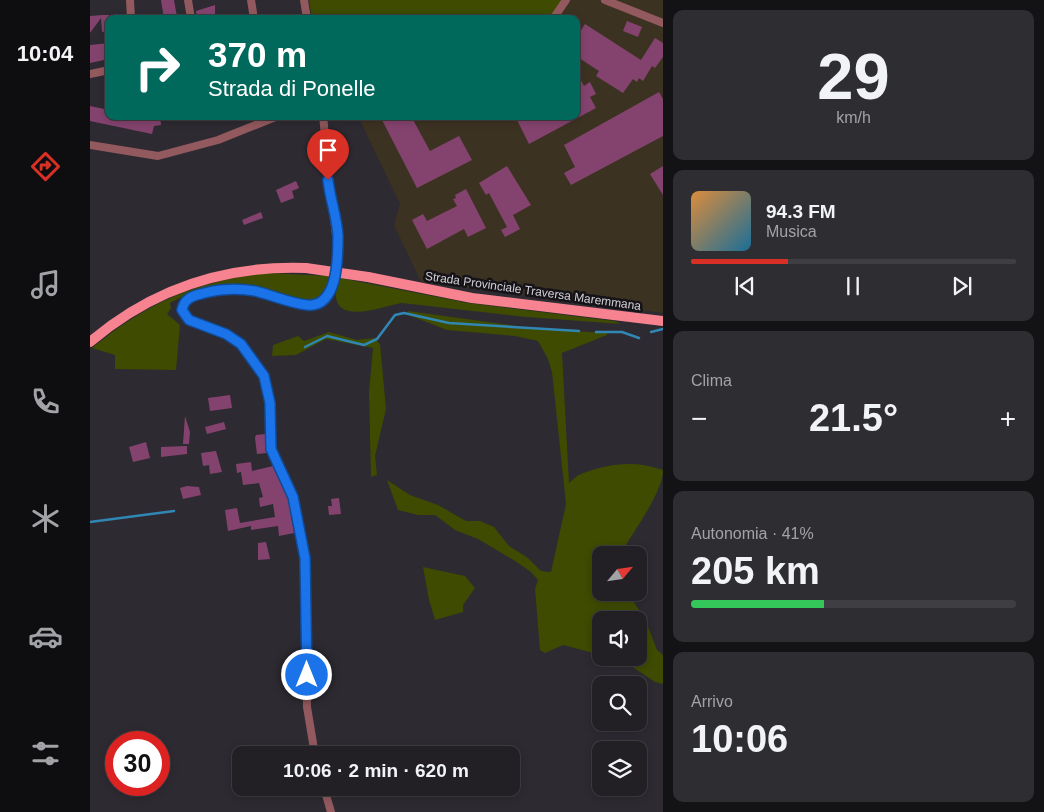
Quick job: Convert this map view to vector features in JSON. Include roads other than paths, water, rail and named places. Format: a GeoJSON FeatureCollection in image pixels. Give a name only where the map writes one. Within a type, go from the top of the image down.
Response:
{"type":"FeatureCollection","features":[{"type":"Feature","properties":{"kind":"main road","name":"Strada Provinciale Traversa Maremmana"},"geometry":{"type":"LineString","coordinates":[[90,342],[137,307],[191,282],[248,269],[306,268],[368,277],[472,298],[663,321]]}},
{"type":"Feature","properties":{"kind":"street"},"geometry":{"type":"LineString","coordinates":[[130,0],[131,15]]}},
{"type":"Feature","properties":{"kind":"street"},"geometry":{"type":"LineString","coordinates":[[188,0],[190,15]]}},
{"type":"Feature","properties":{"kind":"street"},"geometry":{"type":"LineString","coordinates":[[251,0],[253,15]]}},
{"type":"Feature","properties":{"kind":"street"},"geometry":{"type":"LineString","coordinates":[[304,0],[306,15]]}},
{"type":"Feature","properties":{"kind":"street"},"geometry":{"type":"LineString","coordinates":[[556,15],[566,0]]}},
{"type":"Feature","properties":{"kind":"street"},"geometry":{"type":"LineString","coordinates":[[605,0],[663,23]]}},
{"type":"Feature","properties":{"kind":"street"},"geometry":{"type":"LineString","coordinates":[[90,74],[105,71]]}},
{"type":"Feature","properties":{"kind":"street"},"geometry":{"type":"LineString","coordinates":[[90,145],[158,156],[218,140],[268,120]]}},
{"type":"Feature","properties":{"kind":"street"},"geometry":{"type":"LineString","coordinates":[[314,746],[307,707],[305,558],[293,497],[271,449],[270,407],[266,385],[259,367],[241,344],[226,334],[189,320],[182,310],[184,302],[191,297],[223,290],[255,291],[309,305],[320,303],[328,295],[336,262],[338,235],[329,188],[323,120]]}},
{"type":"Feature","properties":{"kind":"street"},"geometry":{"type":"LineString","coordinates":[[326,796],[331,812]]}},
{"type":"Feature","properties":{"kind":"waterway"},"geometry":{"type":"LineString","coordinates":[[305,347],[327,336],[364,345],[377,339],[395,315],[404,313],[449,323],[579,331]]}},
{"type":"Feature","properties":{"kind":"waterway"},"geometry":{"type":"LineString","coordinates":[[651,332],[663,329]]}},
{"type":"Feature","properties":{"kind":"waterway"},"geometry":{"type":"LineString","coordinates":[[596,332],[622,332],[639,338]]}},
{"type":"Feature","properties":{"kind":"waterway"},"geometry":{"type":"LineString","coordinates":[[90,522],[174,511]]}}]}
